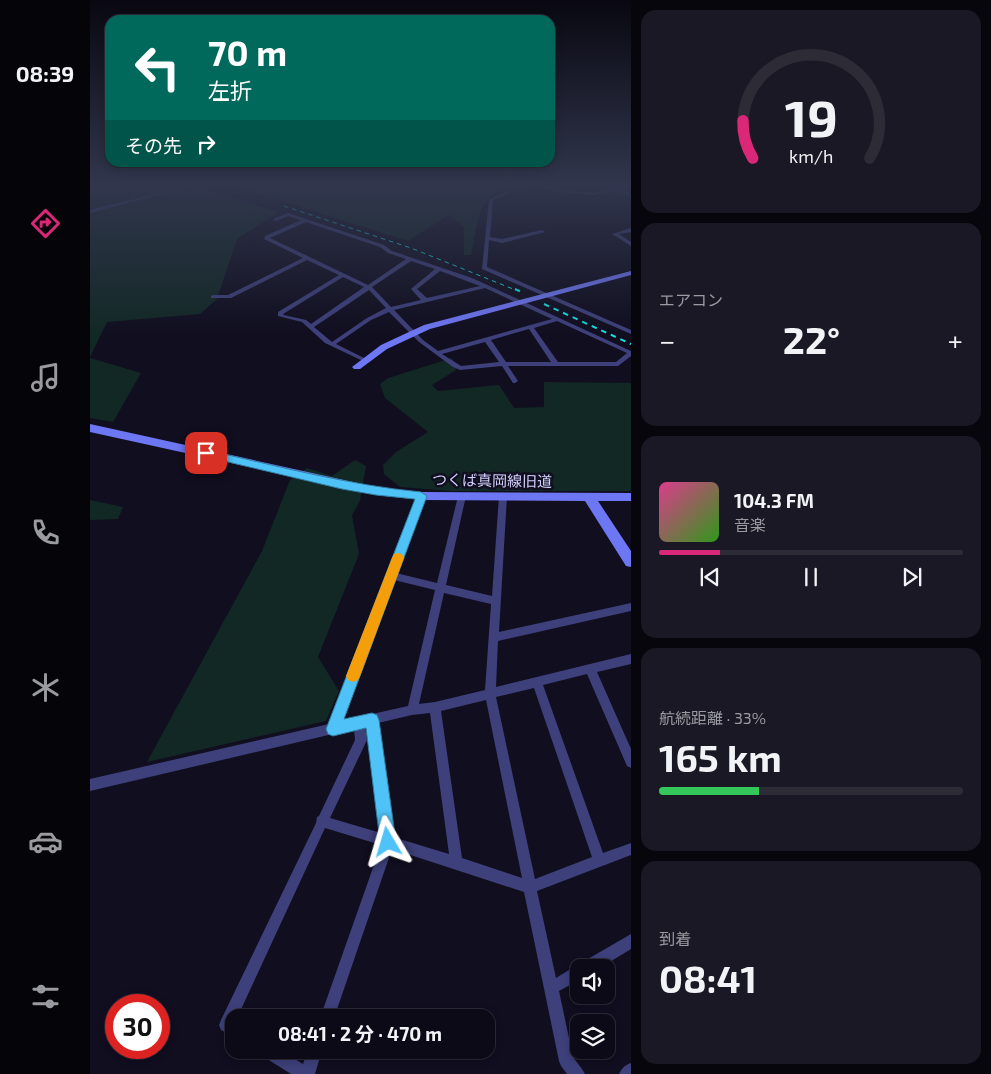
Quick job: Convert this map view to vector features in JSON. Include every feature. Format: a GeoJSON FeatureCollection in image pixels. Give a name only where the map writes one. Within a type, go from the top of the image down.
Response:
{"type":"FeatureCollection","features":[{"type":"Feature","properties":{"kind":"street"},"geometry":{"type":"LineString","coordinates":[[271,235],[267,239],[370,288],[413,332],[437,353],[460,368],[504,364],[618,364],[631,353],[485,286],[390,252],[382,246],[350,235]]}},
{"type":"Feature","properties":{"kind":"street"},"geometry":{"type":"LineString","coordinates":[[528,235],[502,241],[487,238],[485,269],[631,332]]}},
{"type":"Feature","properties":{"kind":"street"},"geometry":{"type":"LineString","coordinates":[[617,235],[631,244]]}},
{"type":"Feature","properties":{"kind":"street"},"geometry":{"type":"LineString","coordinates":[[213,297],[228,297],[307,258]]}},
{"type":"Feature","properties":{"kind":"street"},"geometry":{"type":"LineString","coordinates":[[310,326],[370,288],[410,259]]}},
{"type":"Feature","properties":{"kind":"street"},"geometry":{"type":"LineString","coordinates":[[425,300],[414,289],[439,269]]}},
{"type":"Feature","properties":{"kind":"street"},"geometry":{"type":"LineString","coordinates":[[357,367],[384,347],[413,332],[631,273]]}},
{"type":"Feature","properties":{"kind":"street"},"geometry":{"type":"LineString","coordinates":[[343,275],[280,314],[281,316],[304,321],[327,342],[366,360]]}},
{"type":"Feature","properties":{"kind":"street"},"geometry":{"type":"LineString","coordinates":[[335,342],[369,319],[390,309],[485,286]]}},
{"type":"Feature","properties":{"kind":"street"},"geometry":{"type":"LineString","coordinates":[[437,353],[559,319]]}},
{"type":"Feature","properties":{"kind":"street"},"geometry":{"type":"LineString","coordinates":[[530,327],[556,364]]}},
{"type":"Feature","properties":{"kind":"street"},"geometry":{"type":"LineString","coordinates":[[487,339],[514,382]]}},
{"type":"Feature","properties":{"kind":"street","name":"つくば真岡線旧道"},"geometry":{"type":"LineString","coordinates":[[90,428],[376,491],[421,496],[631,497]]}},
{"type":"Feature","properties":{"kind":"street"},"geometry":{"type":"LineString","coordinates":[[333,729],[421,496]]}},
{"type":"Feature","properties":{"kind":"street"},"geometry":{"type":"LineString","coordinates":[[412,710],[462,496]]}},
{"type":"Feature","properties":{"kind":"street"},"geometry":{"type":"LineString","coordinates":[[503,496],[490,694],[566,1061],[576,1074]]}},
{"type":"Feature","properties":{"kind":"street"},"geometry":{"type":"LineString","coordinates":[[589,497],[631,562]]}},
{"type":"Feature","properties":{"kind":"street"},"geometry":{"type":"LineString","coordinates":[[391,576],[496,600]]}},
{"type":"Feature","properties":{"kind":"street"},"geometry":{"type":"LineString","coordinates":[[495,637],[631,607]]}},
{"type":"Feature","properties":{"kind":"street"},"geometry":{"type":"LineString","coordinates":[[90,785],[412,710],[435,707],[631,659]]}},
{"type":"Feature","properties":{"kind":"street"},"geometry":{"type":"LineString","coordinates":[[590,669],[631,762]]}},
{"type":"Feature","properties":{"kind":"street"},"geometry":{"type":"LineString","coordinates":[[537,682],[600,861]]}},
{"type":"Feature","properties":{"kind":"street"},"geometry":{"type":"LineString","coordinates":[[435,707],[456,862]]}},
{"type":"Feature","properties":{"kind":"street"},"geometry":{"type":"LineString","coordinates":[[330,1009],[388,842],[372,720]]}},
{"type":"Feature","properties":{"kind":"street"},"geometry":{"type":"LineString","coordinates":[[233,1009],[361,740],[359,723]]}},
{"type":"Feature","properties":{"kind":"street"},"geometry":{"type":"LineString","coordinates":[[321,822],[456,862],[530,887],[631,849]]}},
{"type":"Feature","properties":{"kind":"street"},"geometry":{"type":"LineString","coordinates":[[601,959],[631,941]]}},
{"type":"Feature","properties":{"kind":"street"},"geometry":{"type":"LineString","coordinates":[[551,988],[570,977]]}},
{"type":"Feature","properties":{"kind":"street"},"geometry":{"type":"LineString","coordinates":[[281,1059],[306,1074],[312,1059]]}},
{"type":"Feature","properties":{"kind":"street"},"geometry":{"type":"LineString","coordinates":[[627,1074],[631,1070]]}},
{"type":"Feature","properties":{"kind":"green space"},"geometry":{"type":"Polygon","coordinates":[[[90,235],[243,235],[237,239],[217,299],[200,314],[107,322],[90,357],[90,235]]]}},
{"type":"Feature","properties":{"kind":"green space"},"geometry":{"type":"Polygon","coordinates":[[[390,235],[417,235],[408,241],[390,235]]]}},
{"type":"Feature","properties":{"kind":"green space"},"geometry":{"type":"Polygon","coordinates":[[[464,235],[475,235],[471,255],[464,255],[464,235]]]}},
{"type":"Feature","properties":{"kind":"green space"},"geometry":{"type":"Polygon","coordinates":[[[90,358],[141,373],[113,422],[90,418],[90,358]]]}},
{"type":"Feature","properties":{"kind":"green space"},"geometry":{"type":"Polygon","coordinates":[[[452,358],[456,370],[432,385],[438,391],[499,385],[514,408],[544,407],[544,382],[631,383],[631,491],[451,491],[400,487],[384,474],[383,465],[396,452],[428,432],[385,398],[380,384],[388,378],[452,358]]]}},
{"type":"Feature","properties":{"kind":"green space"},"geometry":{"type":"Polygon","coordinates":[[[355,460],[366,466],[360,501],[352,515],[359,554],[318,657],[339,691],[326,721],[147,762],[262,551],[290,480],[307,468],[332,476],[355,460]]]}},
{"type":"Feature","properties":{"kind":"green space"},"geometry":{"type":"Polygon","coordinates":[[[90,500],[123,507],[118,519],[90,520],[90,500]]]}},
{"type":"Feature","properties":{"kind":"railway"},"geometry":{"type":"LineString","coordinates":[[372,235],[411,248],[518,291]]}},
{"type":"Feature","properties":{"kind":"railway"},"geometry":{"type":"LineString","coordinates":[[515,289],[524,293]]}},
{"type":"Feature","properties":{"kind":"railway"},"geometry":{"type":"LineString","coordinates":[[544,304],[631,344]]}},
{"type":"Feature","properties":{"kind":"slow traffic"},"geometry":{"type":"LineString","coordinates":[[353,676],[398,558]]}},
{"type":"Feature","properties":{"kind":"route"},"geometry":{"type":"LineString","coordinates":[[206,453],[342,485],[421,496],[333,729],[372,720],[388,842]]}}]}
